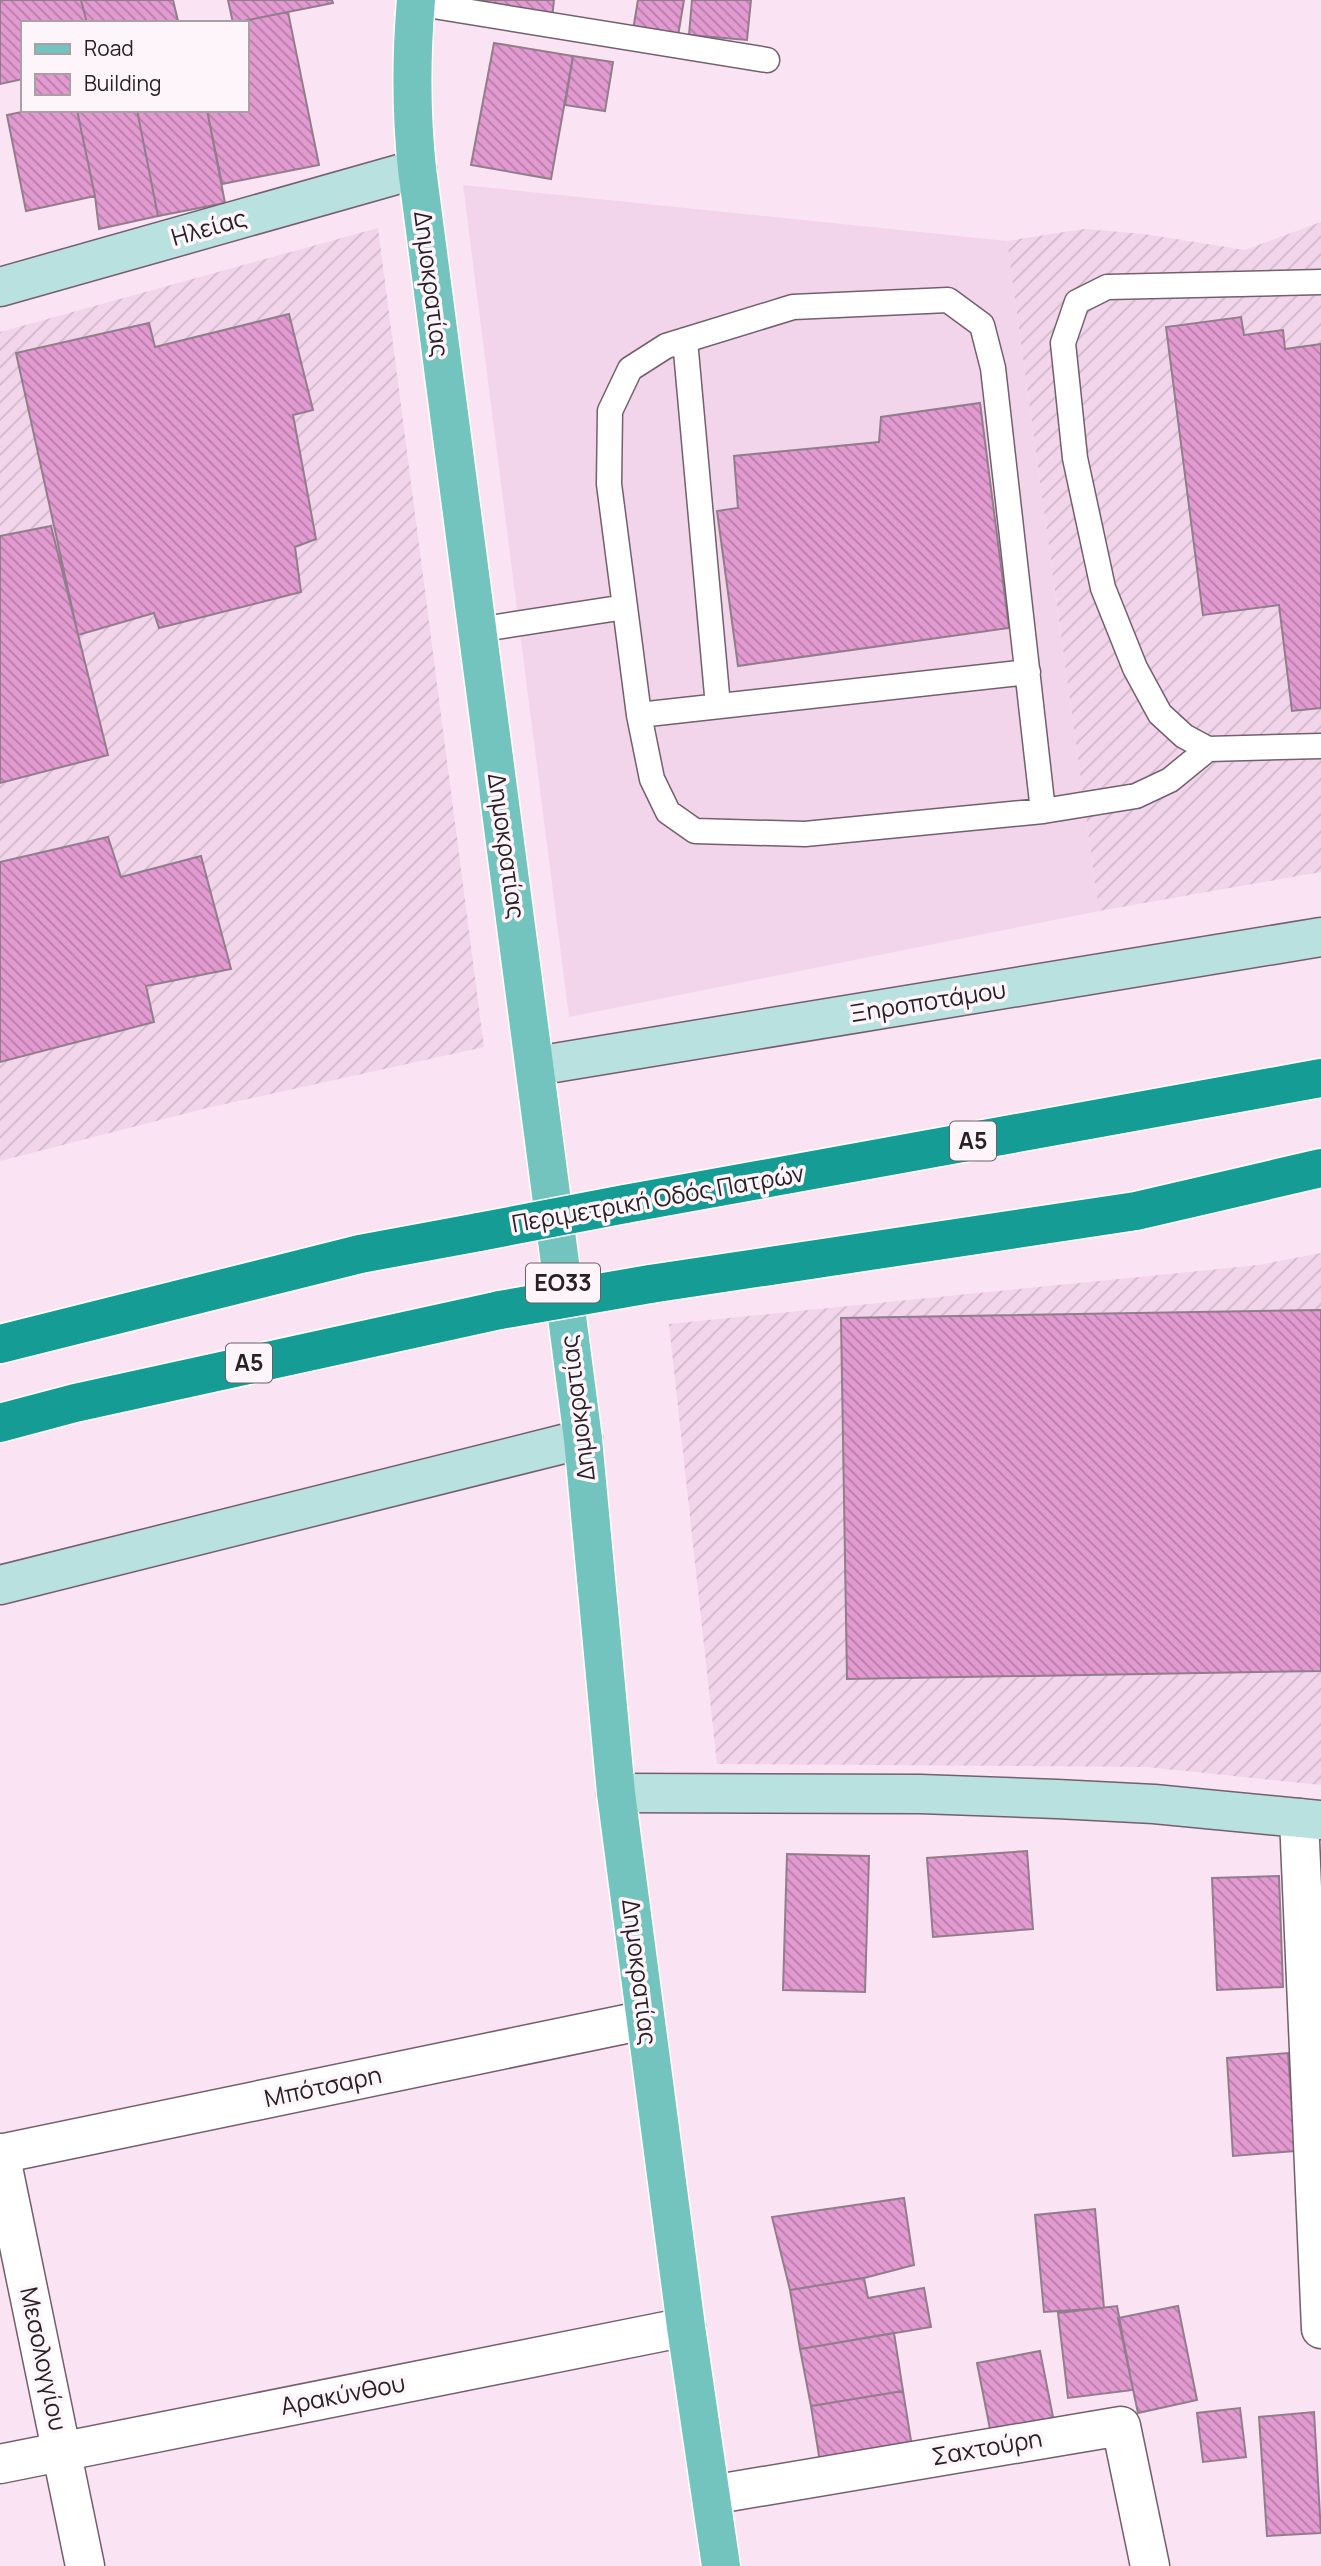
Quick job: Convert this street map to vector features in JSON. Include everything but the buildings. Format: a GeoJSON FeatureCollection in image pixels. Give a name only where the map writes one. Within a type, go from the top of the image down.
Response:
{"type":"FeatureCollection","features":[{"type":"Feature","properties":{"kind":"highway","name":"Περιμετρική Οδός Πατρών"},"geometry":{"type":"LineString","coordinates":[[0,1345],[360,1254],[1321,1077]]}},
{"type":"Feature","properties":{"kind":"highway","name":"Α5"},"geometry":{"type":"LineString","coordinates":[[0,1423],[75,1403],[286,1355],[500,1310],[650,1284],[1136,1211],[1321,1168]]}},
{"type":"Feature","properties":{"kind":"main road","name":"Δημοκρατίας"},"geometry":{"type":"LineString","coordinates":[[415,1],[411,81],[412,127],[417,169],[583,1439],[616,1793],[686,2327],[721,2566]]}},
{"type":"Feature","properties":{"kind":"street","name":"Ηλείας"},"geometry":{"type":"LineString","coordinates":[[0,287],[417,169]]}},
{"type":"Feature","properties":{"kind":"street","name":"Ξηροποτάμου"},"geometry":{"type":"LineString","coordinates":[[536,1066],[1321,937]]}},
{"type":"Feature","properties":{"kind":"street"},"geometry":{"type":"LineString","coordinates":[[0,1585],[583,1439]]}},
{"type":"Feature","properties":{"kind":"street"},"geometry":{"type":"LineString","coordinates":[[616,1793],[988,1796],[1154,1804],[1310,1819],[1321,2329]]}},
{"type":"Feature","properties":{"kind":"street","name":"Μπότσαρη"},"geometry":{"type":"LineString","coordinates":[[0,2154],[645,2020]]}},
{"type":"Feature","properties":{"kind":"street","name":"Μεσολογγίου"},"geometry":{"type":"LineString","coordinates":[[0,2154],[85,2566]]}},
{"type":"Feature","properties":{"kind":"street","name":"Αρακύνθου"},"geometry":{"type":"LineString","coordinates":[[0,2464],[686,2327]]}},
{"type":"Feature","properties":{"kind":"street","name":"Σαχτούρη"},"geometry":{"type":"LineString","coordinates":[[711,2495],[1121,2426],[1150,2566]]}},
{"type":"Feature","properties":{"kind":"lane"},"geometry":{"type":"LineString","coordinates":[[415,1],[767,60]]}},
{"type":"Feature","properties":{"kind":"lane"},"geometry":{"type":"LineString","coordinates":[[1321,282],[1107,287],[1077,302],[1063,343],[1075,458],[1103,588],[1135,668],[1160,713],[1184,736],[1208,749],[1321,746]]}},
{"type":"Feature","properties":{"kind":"lane"},"geometry":{"type":"LineString","coordinates":[[1044,811],[993,368],[982,325],[948,300],[793,307],[666,346],[630,369],[610,411],[609,484],[639,715],[652,779],[668,812],[695,831],[805,834],[1044,811],[1136,796],[1170,780],[1208,749]]}},
{"type":"Feature","properties":{"kind":"lane"},"geometry":{"type":"LineString","coordinates":[[685,340],[718,706]]}},
{"type":"Feature","properties":{"kind":"lane"},"geometry":{"type":"LineString","coordinates":[[477,630],[625,607]]}},
{"type":"Feature","properties":{"kind":"lane"},"geometry":{"type":"LineString","coordinates":[[639,715],[1028,672]]}},
{"type":"Feature","properties":{"kind":"shaded area"},"geometry":{"type":"Polygon","coordinates":[[[463,185],[1007,241],[1099,911],[569,1017],[463,185]]]}},
{"type":"Feature","properties":{"kind":"shaded area"},"geometry":{"type":"Polygon","coordinates":[[[1321,222],[1321,872],[1099,911],[1007,241],[1084,229],[1144,234],[1245,250],[1321,222]]]}},
{"type":"Feature","properties":{"kind":"shaded area"},"geometry":{"type":"Polygon","coordinates":[[[378,228],[484,1047],[207,1108],[0,1161],[0,332],[378,228]]]}},
{"type":"Feature","properties":{"kind":"shaded area"},"geometry":{"type":"Polygon","coordinates":[[[1321,1253],[1321,1785],[1147,1767],[717,1764],[669,1324],[1259,1265],[1321,1253]]]}}]}
